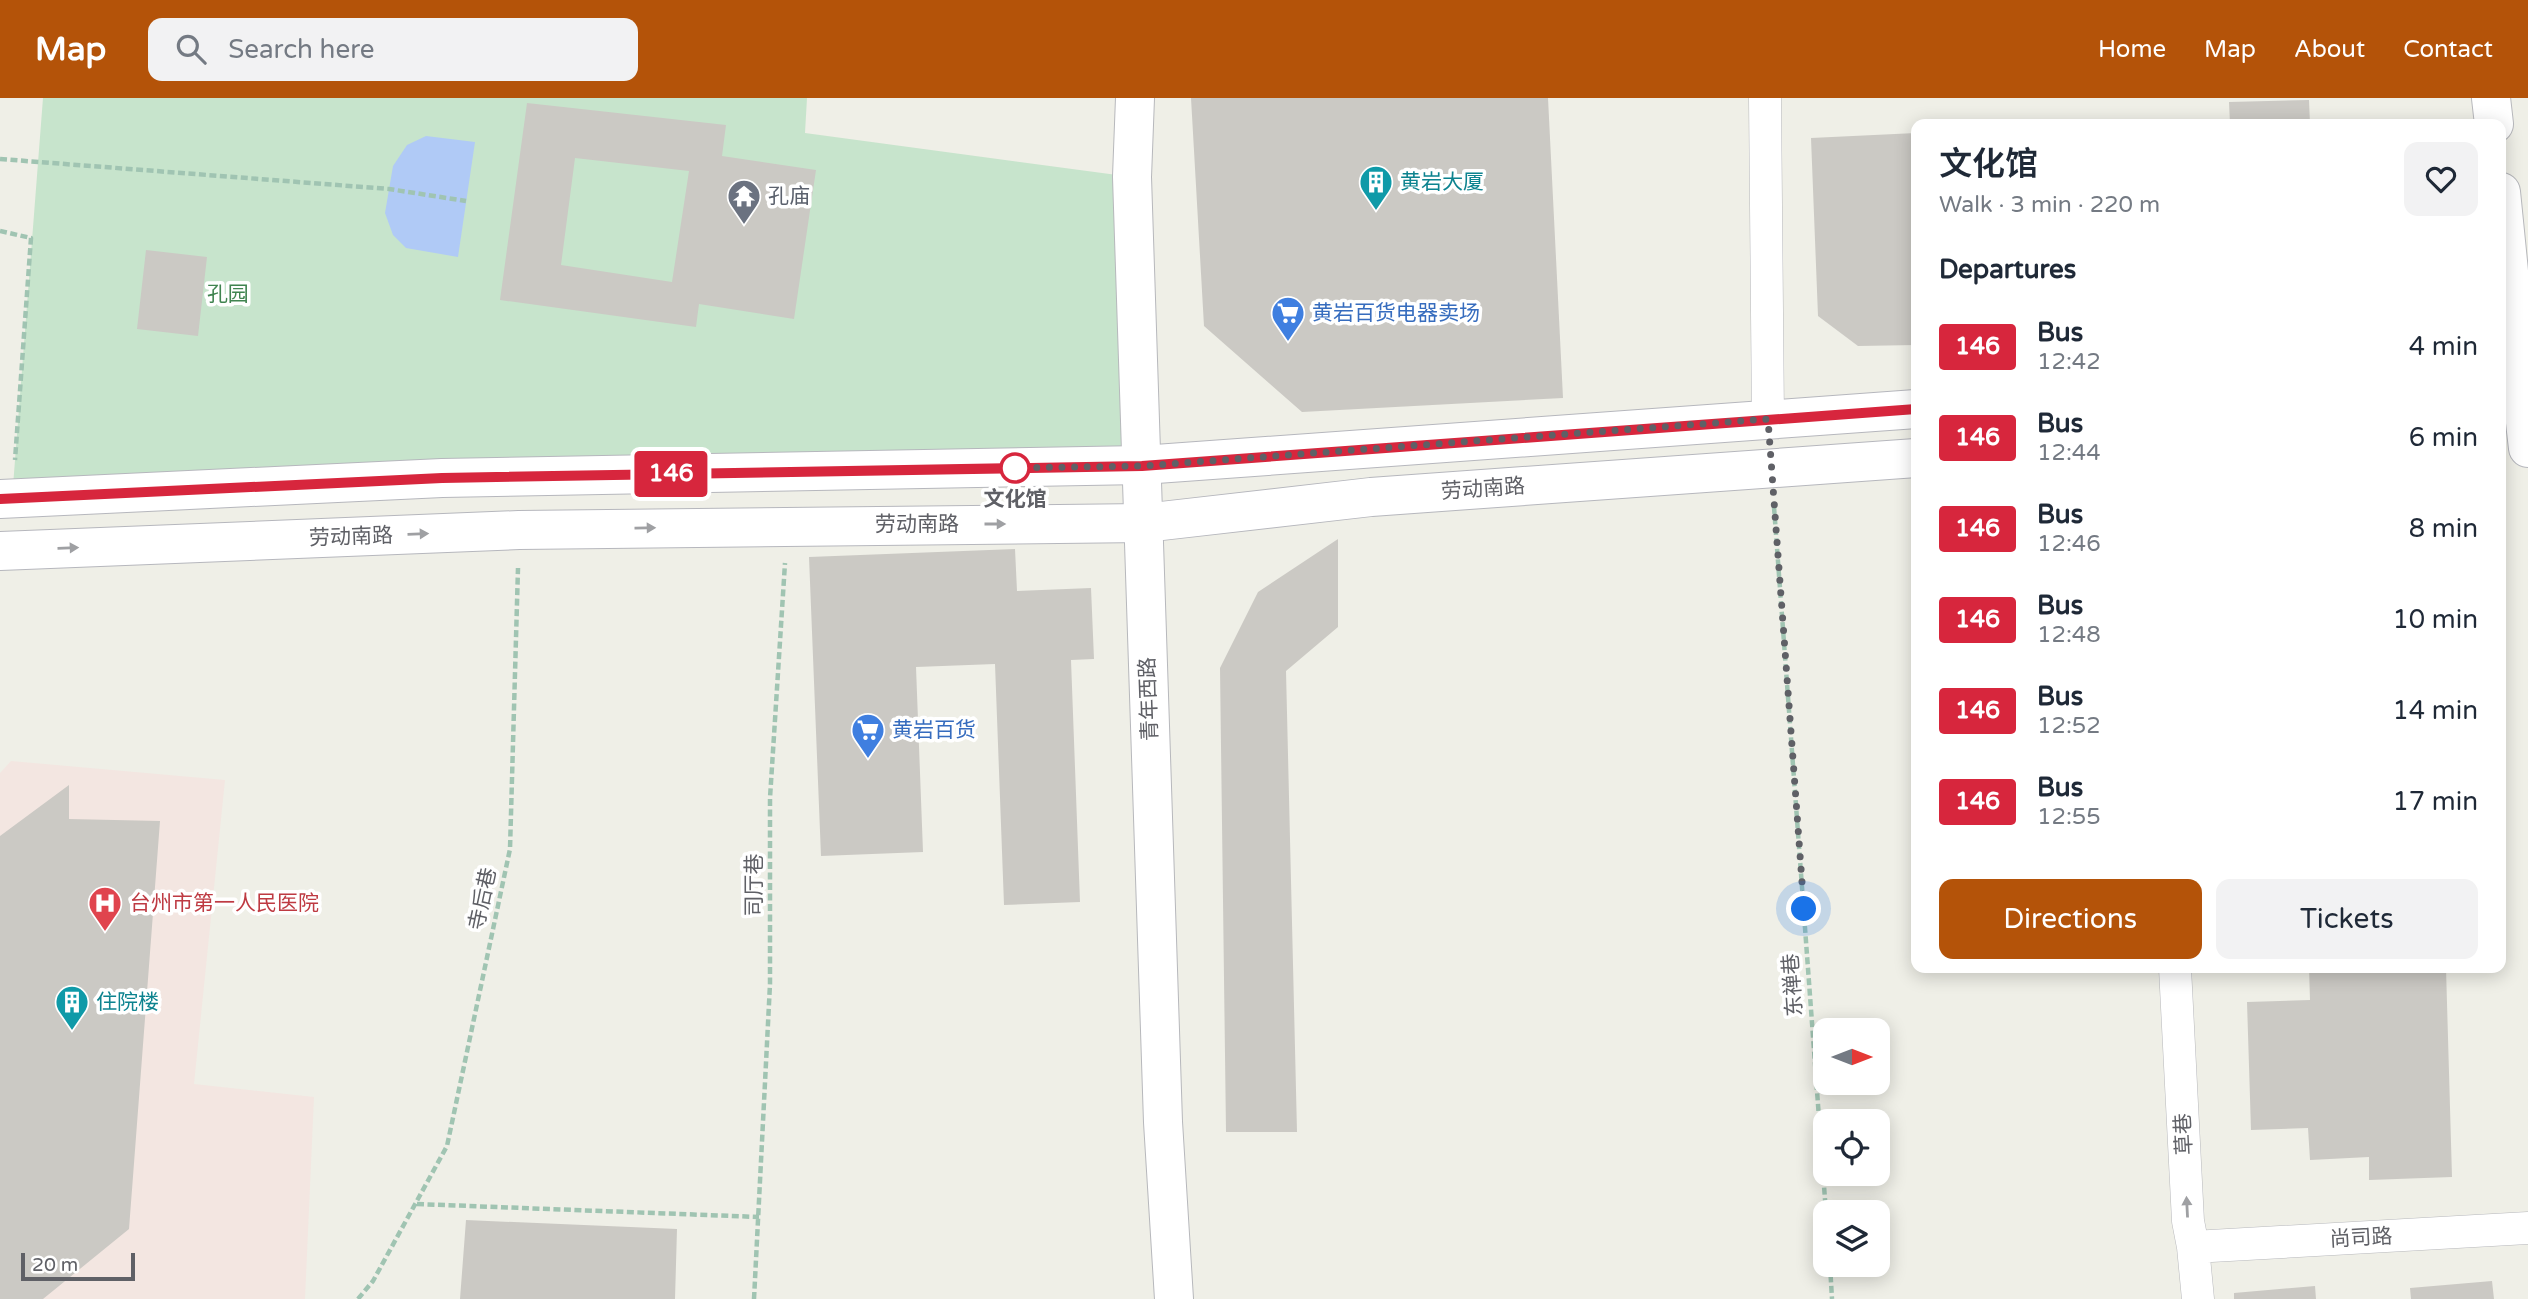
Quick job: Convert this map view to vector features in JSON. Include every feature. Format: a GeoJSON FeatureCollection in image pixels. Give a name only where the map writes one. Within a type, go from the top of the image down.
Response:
{"type":"FeatureCollection","features":[{"type":"Feature","properties":{"kind":"main road","name":"青年西路"},"geometry":{"type":"LineString","coordinates":[[1135,98],[1132,177],[1163,1122],[1174,1299]]}},
{"type":"Feature","properties":{"kind":"main road"},"geometry":{"type":"LineString","coordinates":[[2491,98],[2493,119]]}},
{"type":"Feature","properties":{"kind":"main road"},"geometry":{"type":"LineString","coordinates":[[2506,223],[2520,309],[2516,361],[2520,425]]}},
{"type":"Feature","properties":{"kind":"main road"},"geometry":{"type":"LineString","coordinates":[[6,499],[442,478],[1142,466],[1911,409]]}},
{"type":"Feature","properties":{"kind":"main road","name":"劳动南路"},"geometry":{"type":"LineString","coordinates":[[0,551],[519,530],[1144,523],[1371,497],[1911,458]]}},
{"type":"Feature","properties":{"kind":"street"},"geometry":{"type":"LineString","coordinates":[[1765,98],[1768,419]]}},
{"type":"Feature","properties":{"kind":"street","name":"草巷"},"geometry":{"type":"LineString","coordinates":[[2175,973],[2188,1221],[2198,1299]]}},
{"type":"Feature","properties":{"kind":"street","name":"尚司路"},"geometry":{"type":"LineString","coordinates":[[2193,1247],[2528,1228]]}},
{"type":"Feature","properties":{"kind":"path"},"geometry":{"type":"LineString","coordinates":[[0,159],[389,189],[466,201]]}},
{"type":"Feature","properties":{"kind":"path"},"geometry":{"type":"LineString","coordinates":[[0,231],[31,238],[6,499]]}},
{"type":"Feature","properties":{"kind":"path","name":"东禅巷"},"geometry":{"type":"LineString","coordinates":[[1771,468],[1825,1200]]}},
{"type":"Feature","properties":{"kind":"path","name":"司厅巷"},"geometry":{"type":"LineString","coordinates":[[754,1299],[769,984],[769,798],[788,525]]}},
{"type":"Feature","properties":{"kind":"path","name":"寺后巷"},"geometry":{"type":"LineString","coordinates":[[358,1299],[373,1281],[447,1146],[510,849],[519,530]]}},
{"type":"Feature","properties":{"kind":"path"},"geometry":{"type":"LineString","coordinates":[[416,1204],[759,1217]]}},
{"type":"Feature","properties":{"kind":"path"},"geometry":{"type":"LineString","coordinates":[[1831,1277],[1832,1299]]}},
{"type":"Feature","properties":{"kind":"shaded area","name":"台州市第一人民医院"},"geometry":{"type":"Polygon","coordinates":[[[11,761],[225,780],[194,1084],[314,1097],[305,1299],[0,1299],[0,773],[11,761]]]}},
{"type":"Feature","properties":{"kind":"green space","name":"孔园"},"geometry":{"type":"Polygon","coordinates":[[[43,98],[807,98],[805,133],[1132,177],[1142,465],[12,499],[43,98]]]}},
{"type":"Feature","properties":{"kind":"water"},"geometry":{"type":"Polygon","coordinates":[[[426,136],[475,142],[458,257],[406,248],[393,235],[385,213],[393,166],[407,145],[426,136]]]}},
{"type":"Feature","properties":{"kind":"building","name":"黄岩大厦"},"geometry":{"type":"Polygon","coordinates":[[[1191,98],[1548,98],[1563,398],[1302,412],[1204,326],[1191,98]]]}},
{"type":"Feature","properties":{"kind":"building"},"geometry":{"type":"Polygon","coordinates":[[[2309,100],[2310,119],[2230,119],[2229,102],[2309,100]]]}},
{"type":"Feature","properties":{"kind":"building"},"geometry":{"type":"Polygon","coordinates":[[[527,103],[726,125],[722,156],[816,170],[794,319],[699,304],[696,327],[500,300],[527,103]],[[575,158],[561,265],[672,282],[689,171],[575,158]]]}},
{"type":"Feature","properties":{"kind":"building"},"geometry":{"type":"Polygon","coordinates":[[[1911,133],[1911,345],[1858,346],[1818,316],[1811,138],[1911,133]]]}},
{"type":"Feature","properties":{"kind":"building"},"geometry":{"type":"Polygon","coordinates":[[[146,250],[207,257],[198,336],[137,329],[146,250]]]}},
{"type":"Feature","properties":{"kind":"building"},"geometry":{"type":"Polygon","coordinates":[[[1338,539],[1338,627],[1286,671],[1297,1132],[1226,1132],[1220,668],[1258,592],[1338,539]]]}},
{"type":"Feature","properties":{"kind":"building","name":"黄岩百货"},"geometry":{"type":"Polygon","coordinates":[[[1015,549],[1017,591],[1091,588],[1094,659],[1071,660],[1080,902],[1004,905],[995,664],[916,667],[923,852],[821,856],[809,557],[1015,549]]]}},
{"type":"Feature","properties":{"kind":"building","name":"住院楼"},"geometry":{"type":"Polygon","coordinates":[[[69,785],[69,819],[160,821],[129,1229],[43,1299],[0,1299],[0,836],[69,785]]]}},
{"type":"Feature","properties":{"kind":"building"},"geometry":{"type":"Polygon","coordinates":[[[2309,973],[2446,973],[2452,1177],[2369,1180],[2369,1157],[2310,1160],[2308,1128],[2251,1130],[2247,1002],[2310,1000],[2309,973]]]}},
{"type":"Feature","properties":{"kind":"building"},"geometry":{"type":"Polygon","coordinates":[[[466,1220],[677,1229],[675,1299],[460,1299],[466,1220]]]}},
{"type":"Feature","properties":{"kind":"building"},"geometry":{"type":"Polygon","coordinates":[[[2492,1281],[2494,1299],[2411,1299],[2410,1288],[2492,1281]]]}},
{"type":"Feature","properties":{"kind":"building"},"geometry":{"type":"Polygon","coordinates":[[[2315,1286],[2316,1299],[2234,1299],[2234,1293],[2315,1286]]]}},
{"type":"Feature","properties":{"kind":"bus line","name":"146"},"geometry":{"type":"LineString","coordinates":[[0,499],[442,478],[1142,466],[1911,409]]}},
{"type":"Feature","properties":{"kind":"place","name":"黄岩大厦"},"geometry":{"type":"Point","coordinates":[1376,212]}},
{"type":"Feature","properties":{"kind":"place","name":"孔庙"},"geometry":{"type":"Point","coordinates":[744,226]}},
{"type":"Feature","properties":{"kind":"place","name":"黄岩百货电器卖场"},"geometry":{"type":"Point","coordinates":[1288,343]}},
{"type":"Feature","properties":{"kind":"place","name":"文化馆"},"geometry":{"type":"Point","coordinates":[1015,468]}},
{"type":"Feature","properties":{"kind":"place","name":"黄岩百货"},"geometry":{"type":"Point","coordinates":[868,760]}},
{"type":"Feature","properties":{"kind":"place","name":"台州市第一人民医院"},"geometry":{"type":"Point","coordinates":[105,933]}},
{"type":"Feature","properties":{"kind":"place","name":"住院楼"},"geometry":{"type":"Point","coordinates":[72,1032]}},
{"type":"Feature","properties":{"kind":"route"},"geometry":{"type":"LineString","coordinates":[[1015,468],[1007,468],[1142,466],[1768,419],[1804,909]]}}]}
